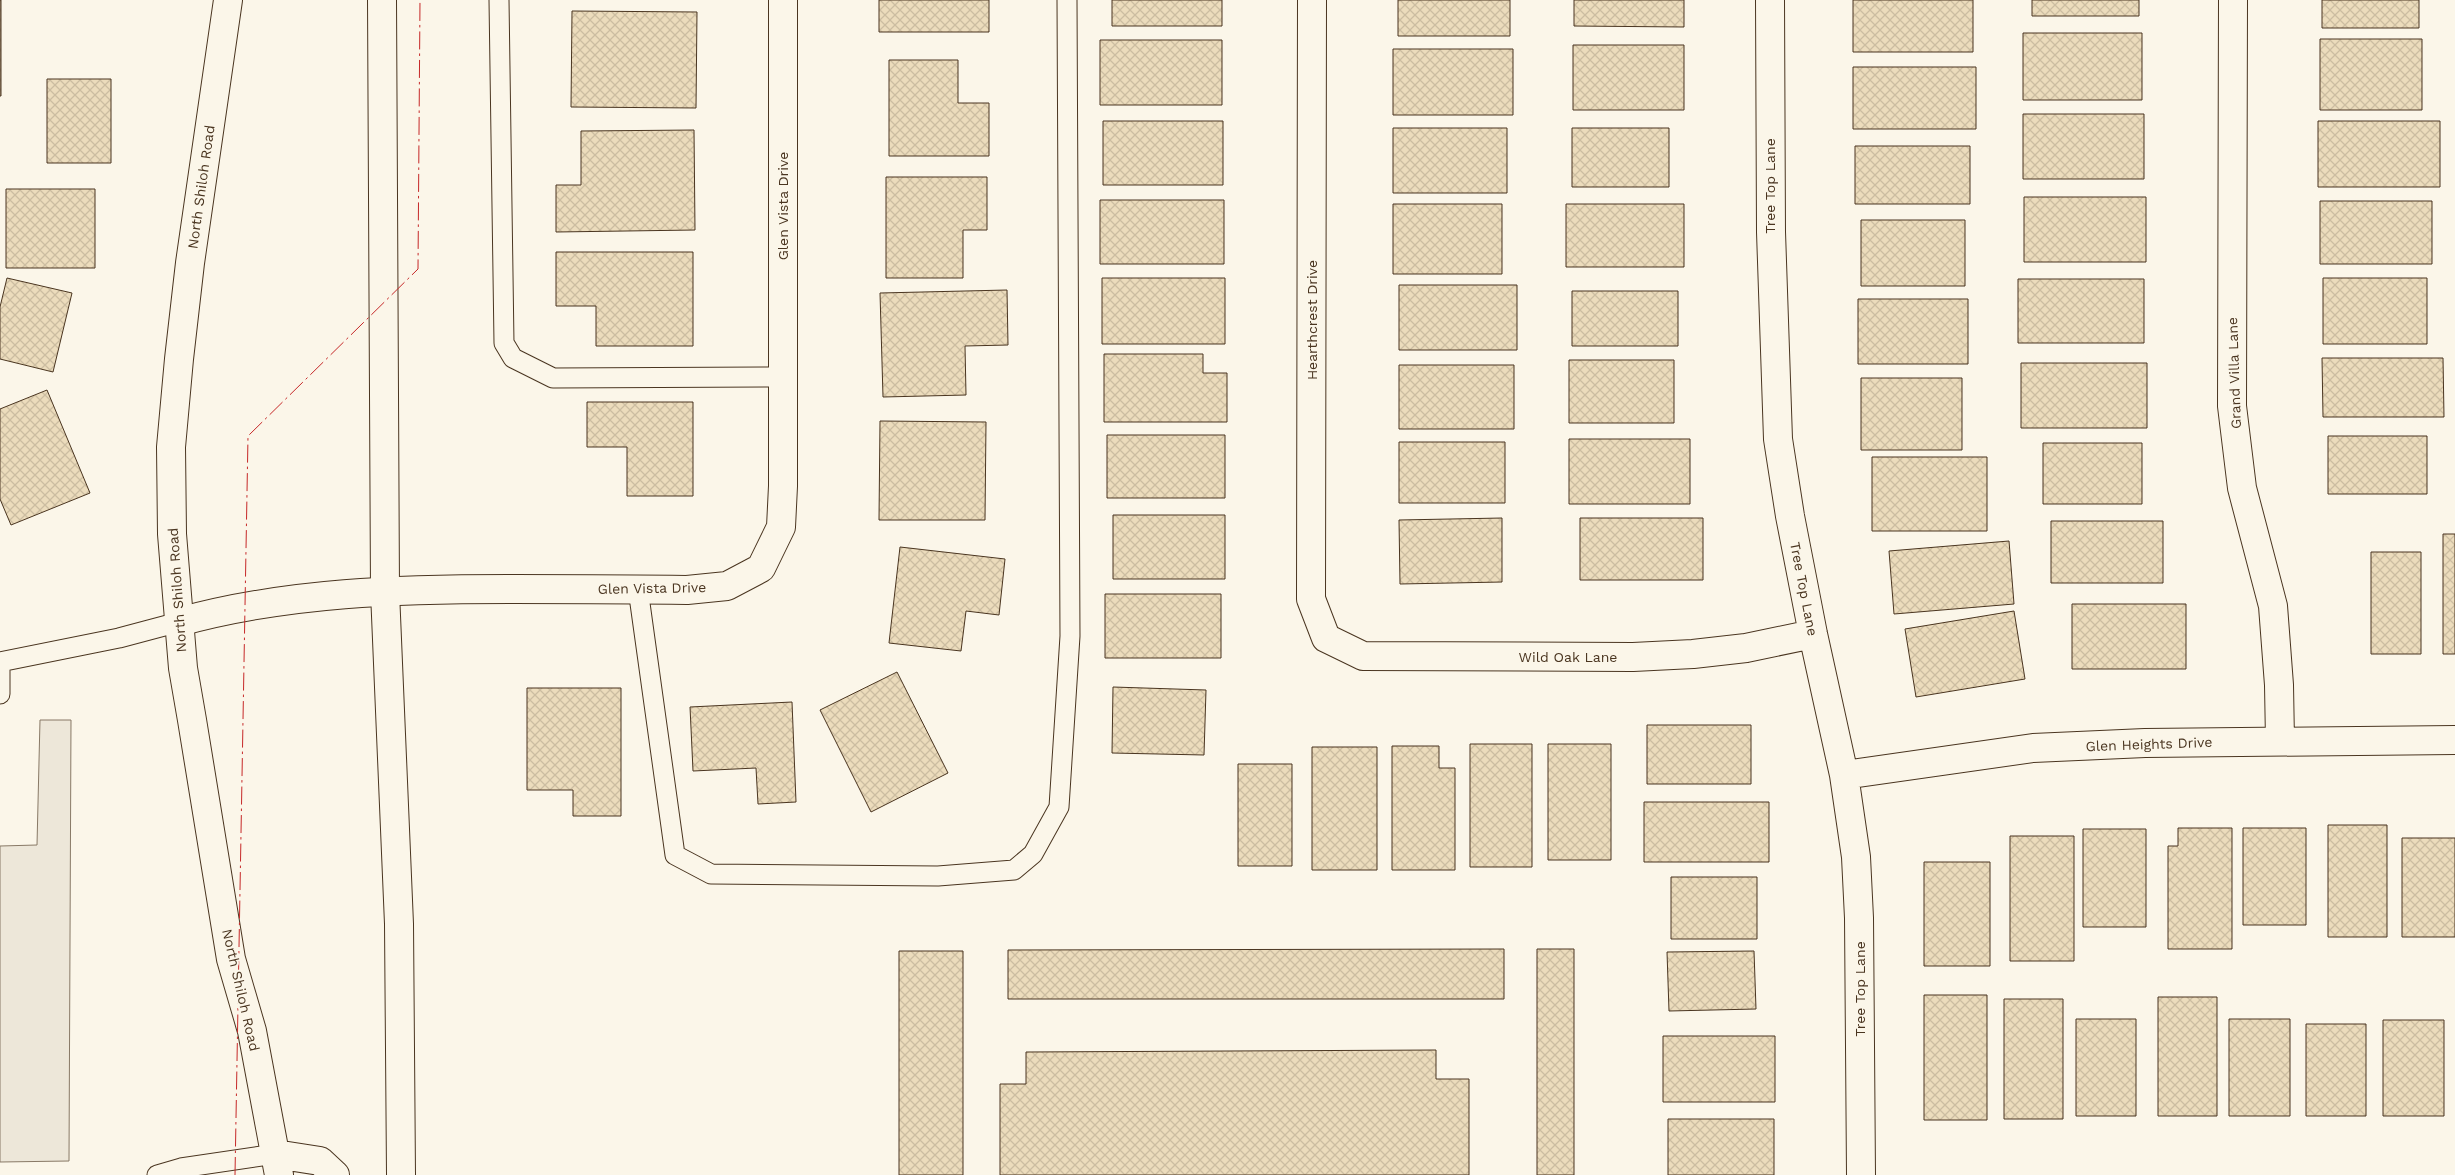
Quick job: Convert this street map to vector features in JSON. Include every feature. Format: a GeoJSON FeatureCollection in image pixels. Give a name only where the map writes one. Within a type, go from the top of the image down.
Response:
{"type":"FeatureCollection","features":[{"type":"Feature","properties":{"kind":"street","name":"North Shiloh Road"},"geometry":{"type":"LineString","coordinates":[[228,0],[190,263],[171,448],[172,534],[183,668],[232,959],[252,1031],[277,1164]]}},
{"type":"Feature","properties":{"kind":"street"},"geometry":{"type":"LineString","coordinates":[[382,0],[385,592],[399,924],[401,1175]]}},
{"type":"Feature","properties":{"kind":"street","name":"Glen Vista Drive"},"geometry":{"type":"LineString","coordinates":[[179,622],[222,610],[311,597],[385,592],[437,589],[687,590],[727,586],[761,568],[781,527],[783,0]]}},
{"type":"Feature","properties":{"kind":"street","name":"Hearthcrest Drive"},"geometry":{"type":"LineString","coordinates":[[1312,0],[1311,599],[1326,638]]}},
{"type":"Feature","properties":{"kind":"street","name":"Tree Top Lane"},"geometry":{"type":"LineString","coordinates":[[1770,0],[1771,232],[1778,439],[1790,516],[1813,634],[1844,775],[1856,857],[1859,918],[1861,1175]]}},
{"type":"Feature","properties":{"kind":"street","name":"Grand Villa Lane"},"geometry":{"type":"LineString","coordinates":[[2233,0],[2232,406],[2242,488],[2273,606],[2279,685],[2280,741]]}},
{"type":"Feature","properties":{"kind":"street","name":"Wild Oak Lane"},"geometry":{"type":"LineString","coordinates":[[1326,638],[1363,656],[1633,657],[1746,648],[1813,634]]}},
{"type":"Feature","properties":{"kind":"street","name":"Glen Heights Drive"},"geometry":{"type":"LineString","coordinates":[[1844,775],[2033,748],[2145,743],[2455,740]]}},
{"type":"Feature","properties":{"kind":"street"},"geometry":{"type":"LineString","coordinates":[[277,1164],[320,1161],[335,1175]]}},
{"type":"Feature","properties":{"kind":"lane"},"geometry":{"type":"LineString","coordinates":[[499,0],[504,343],[513,358],[553,378],[783,378]]}},
{"type":"Feature","properties":{"kind":"lane"},"geometry":{"type":"LineString","coordinates":[[638,589],[675,855],[710,874],[938,876],[1014,870],[1034,854],[1059,806],[1070,636],[1066,0]]}},
{"type":"Feature","properties":{"kind":"lane"},"geometry":{"type":"LineString","coordinates":[[0,694],[0,662],[119,638],[179,622]]}},
{"type":"Feature","properties":{"kind":"lane"},"geometry":{"type":"LineString","coordinates":[[158,1175],[198,1165],[277,1164]]}},
{"type":"Feature","properties":{"kind":"shaded area"},"geometry":{"type":"Polygon","coordinates":[[[40,720],[71,720],[69,1161],[0,1162],[0,846],[37,845],[40,720]]]}},
{"type":"Feature","properties":{"kind":"building"},"geometry":{"type":"Polygon","coordinates":[[[1,0],[1,96],[0,96],[1,0]]]}},
{"type":"Feature","properties":{"kind":"building"},"geometry":{"type":"Polygon","coordinates":[[[879,0],[989,0],[989,32],[879,32],[879,0]]]}},
{"type":"Feature","properties":{"kind":"building"},"geometry":{"type":"Polygon","coordinates":[[[1112,0],[1222,0],[1222,26],[1112,26],[1112,0]]]}},
{"type":"Feature","properties":{"kind":"building"},"geometry":{"type":"Polygon","coordinates":[[[1398,0],[1510,0],[1510,36],[1398,36],[1398,0]]]}},
{"type":"Feature","properties":{"kind":"building"},"geometry":{"type":"Polygon","coordinates":[[[1574,0],[1684,0],[1684,27],[1574,26],[1574,0]]]}},
{"type":"Feature","properties":{"kind":"building"},"geometry":{"type":"Polygon","coordinates":[[[1853,0],[1973,0],[1973,52],[1853,52],[1853,0]]]}},
{"type":"Feature","properties":{"kind":"building"},"geometry":{"type":"Polygon","coordinates":[[[2032,0],[2139,0],[2139,16],[2032,16],[2032,0]]]}},
{"type":"Feature","properties":{"kind":"building"},"geometry":{"type":"Polygon","coordinates":[[[2322,0],[2419,0],[2419,28],[2322,28],[2322,0]]]}},
{"type":"Feature","properties":{"kind":"building"},"geometry":{"type":"Polygon","coordinates":[[[572,11],[697,12],[696,108],[571,107],[572,11]]]}},
{"type":"Feature","properties":{"kind":"building"},"geometry":{"type":"Polygon","coordinates":[[[2023,33],[2142,33],[2142,100],[2023,100],[2023,33]]]}},
{"type":"Feature","properties":{"kind":"building"},"geometry":{"type":"Polygon","coordinates":[[[2320,39],[2422,39],[2422,110],[2320,110],[2320,39]]]}},
{"type":"Feature","properties":{"kind":"building"},"geometry":{"type":"Polygon","coordinates":[[[1100,40],[1222,40],[1222,105],[1100,105],[1100,40]]]}},
{"type":"Feature","properties":{"kind":"building"},"geometry":{"type":"Polygon","coordinates":[[[1573,45],[1684,45],[1684,110],[1573,110],[1573,45]]]}},
{"type":"Feature","properties":{"kind":"building"},"geometry":{"type":"Polygon","coordinates":[[[1393,49],[1513,49],[1513,115],[1393,115],[1393,49]]]}},
{"type":"Feature","properties":{"kind":"building"},"geometry":{"type":"Polygon","coordinates":[[[889,60],[958,60],[958,103],[989,103],[989,156],[889,156],[889,60]]]}},
{"type":"Feature","properties":{"kind":"building"},"geometry":{"type":"Polygon","coordinates":[[[1853,67],[1976,67],[1976,129],[1853,129],[1853,67]]]}},
{"type":"Feature","properties":{"kind":"building"},"geometry":{"type":"Polygon","coordinates":[[[47,79],[111,79],[111,163],[47,163],[47,79]]]}},
{"type":"Feature","properties":{"kind":"building"},"geometry":{"type":"Polygon","coordinates":[[[2023,114],[2144,114],[2144,179],[2023,179],[2023,114]]]}},
{"type":"Feature","properties":{"kind":"building"},"geometry":{"type":"Polygon","coordinates":[[[1103,121],[1223,121],[1223,185],[1103,185],[1103,121]]]}},
{"type":"Feature","properties":{"kind":"building"},"geometry":{"type":"Polygon","coordinates":[[[2318,121],[2440,121],[2440,187],[2318,187],[2318,121]]]}},
{"type":"Feature","properties":{"kind":"building"},"geometry":{"type":"Polygon","coordinates":[[[1393,128],[1507,128],[1507,193],[1393,193],[1393,128]]]}},
{"type":"Feature","properties":{"kind":"building"},"geometry":{"type":"Polygon","coordinates":[[[1572,128],[1669,128],[1669,187],[1572,187],[1572,128]]]}},
{"type":"Feature","properties":{"kind":"building"},"geometry":{"type":"Polygon","coordinates":[[[694,130],[695,230],[556,232],[556,185],[581,185],[581,131],[694,130]]]}},
{"type":"Feature","properties":{"kind":"building"},"geometry":{"type":"Polygon","coordinates":[[[1855,146],[1970,146],[1970,204],[1855,204],[1855,146]]]}},
{"type":"Feature","properties":{"kind":"building"},"geometry":{"type":"Polygon","coordinates":[[[886,177],[987,177],[987,230],[963,230],[963,278],[886,278],[886,177]]]}},
{"type":"Feature","properties":{"kind":"building"},"geometry":{"type":"Polygon","coordinates":[[[6,189],[95,189],[95,268],[6,268],[6,189]]]}},
{"type":"Feature","properties":{"kind":"building"},"geometry":{"type":"Polygon","coordinates":[[[2024,197],[2146,197],[2146,262],[2024,262],[2024,197]]]}},
{"type":"Feature","properties":{"kind":"building"},"geometry":{"type":"Polygon","coordinates":[[[1100,200],[1224,200],[1224,264],[1100,264],[1100,200]]]}},
{"type":"Feature","properties":{"kind":"building"},"geometry":{"type":"Polygon","coordinates":[[[2320,201],[2432,201],[2432,264],[2320,264],[2320,201]]]}},
{"type":"Feature","properties":{"kind":"building"},"geometry":{"type":"Polygon","coordinates":[[[1393,204],[1502,204],[1502,274],[1393,274],[1393,204]]]}},
{"type":"Feature","properties":{"kind":"building"},"geometry":{"type":"Polygon","coordinates":[[[1566,204],[1684,204],[1684,267],[1566,267],[1566,204]]]}},
{"type":"Feature","properties":{"kind":"building"},"geometry":{"type":"Polygon","coordinates":[[[1861,220],[1965,220],[1965,286],[1861,286],[1861,220]]]}},
{"type":"Feature","properties":{"kind":"building"},"geometry":{"type":"Polygon","coordinates":[[[556,252],[693,252],[693,346],[596,346],[596,306],[556,306],[556,252]]]}},
{"type":"Feature","properties":{"kind":"building"},"geometry":{"type":"Polygon","coordinates":[[[7,278],[72,293],[53,372],[0,359],[0,307],[7,278]]]}},
{"type":"Feature","properties":{"kind":"building"},"geometry":{"type":"Polygon","coordinates":[[[1102,278],[1225,278],[1225,344],[1102,344],[1102,278]]]}},
{"type":"Feature","properties":{"kind":"building"},"geometry":{"type":"Polygon","coordinates":[[[2323,278],[2427,278],[2427,344],[2323,344],[2323,278]]]}},
{"type":"Feature","properties":{"kind":"building"},"geometry":{"type":"Polygon","coordinates":[[[2018,279],[2144,279],[2144,343],[2018,343],[2018,279]]]}},
{"type":"Feature","properties":{"kind":"building"},"geometry":{"type":"Polygon","coordinates":[[[1399,285],[1517,285],[1517,350],[1399,350],[1399,285]]]}},
{"type":"Feature","properties":{"kind":"building"},"geometry":{"type":"Polygon","coordinates":[[[1007,290],[1008,345],[965,346],[966,395],[883,397],[880,293],[1007,290]]]}},
{"type":"Feature","properties":{"kind":"building"},"geometry":{"type":"Polygon","coordinates":[[[1572,291],[1678,291],[1678,346],[1572,346],[1572,291]]]}},
{"type":"Feature","properties":{"kind":"building"},"geometry":{"type":"Polygon","coordinates":[[[1858,299],[1968,299],[1968,364],[1858,364],[1858,299]]]}},
{"type":"Feature","properties":{"kind":"building"},"geometry":{"type":"Polygon","coordinates":[[[1104,354],[1203,354],[1203,373],[1227,373],[1227,422],[1104,422],[1104,354]]]}},
{"type":"Feature","properties":{"kind":"building"},"geometry":{"type":"Polygon","coordinates":[[[2322,358],[2443,358],[2444,417],[2323,417],[2322,358]]]}},
{"type":"Feature","properties":{"kind":"building"},"geometry":{"type":"Polygon","coordinates":[[[1569,360],[1674,360],[1674,423],[1569,423],[1569,360]]]}},
{"type":"Feature","properties":{"kind":"building"},"geometry":{"type":"Polygon","coordinates":[[[2021,363],[2147,363],[2147,428],[2021,428],[2021,363]]]}},
{"type":"Feature","properties":{"kind":"building"},"geometry":{"type":"Polygon","coordinates":[[[1399,365],[1514,365],[1514,429],[1399,429],[1399,365]]]}},
{"type":"Feature","properties":{"kind":"building"},"geometry":{"type":"Polygon","coordinates":[[[1861,378],[1962,378],[1962,450],[1861,450],[1861,378]]]}},
{"type":"Feature","properties":{"kind":"building"},"geometry":{"type":"Polygon","coordinates":[[[47,390],[90,493],[11,525],[0,499],[0,409],[47,390]]]}},
{"type":"Feature","properties":{"kind":"building"},"geometry":{"type":"Polygon","coordinates":[[[587,402],[693,402],[693,496],[627,496],[627,447],[587,447],[587,402]]]}},
{"type":"Feature","properties":{"kind":"building"},"geometry":{"type":"Polygon","coordinates":[[[880,421],[986,422],[985,520],[879,520],[880,421]]]}},
{"type":"Feature","properties":{"kind":"building"},"geometry":{"type":"Polygon","coordinates":[[[1107,435],[1225,435],[1225,498],[1107,498],[1107,435]]]}},
{"type":"Feature","properties":{"kind":"building"},"geometry":{"type":"Polygon","coordinates":[[[2328,436],[2427,436],[2427,494],[2328,494],[2328,436]]]}},
{"type":"Feature","properties":{"kind":"building"},"geometry":{"type":"Polygon","coordinates":[[[1569,439],[1690,439],[1690,504],[1569,504],[1569,439]]]}},
{"type":"Feature","properties":{"kind":"building"},"geometry":{"type":"Polygon","coordinates":[[[1399,442],[1505,442],[1505,503],[1399,503],[1399,442]]]}},
{"type":"Feature","properties":{"kind":"building"},"geometry":{"type":"Polygon","coordinates":[[[2043,443],[2142,443],[2142,504],[2043,504],[2043,443]]]}},
{"type":"Feature","properties":{"kind":"building"},"geometry":{"type":"Polygon","coordinates":[[[1872,457],[1987,457],[1987,531],[1872,531],[1872,457]]]}},
{"type":"Feature","properties":{"kind":"building"},"geometry":{"type":"Polygon","coordinates":[[[1113,515],[1225,515],[1225,579],[1113,579],[1113,515]]]}},
{"type":"Feature","properties":{"kind":"building"},"geometry":{"type":"Polygon","coordinates":[[[1502,518],[1502,582],[1400,584],[1399,520],[1502,518]]]}},
{"type":"Feature","properties":{"kind":"building"},"geometry":{"type":"Polygon","coordinates":[[[1580,518],[1703,518],[1703,580],[1580,580],[1580,518]]]}},
{"type":"Feature","properties":{"kind":"building"},"geometry":{"type":"Polygon","coordinates":[[[2051,521],[2163,521],[2163,583],[2051,583],[2051,521]]]}},
{"type":"Feature","properties":{"kind":"building"},"geometry":{"type":"Polygon","coordinates":[[[2443,534],[2455,534],[2455,654],[2443,654],[2443,534]]]}},
{"type":"Feature","properties":{"kind":"building"},"geometry":{"type":"Polygon","coordinates":[[[2009,541],[2014,604],[1894,614],[1889,551],[2009,541]]]}},
{"type":"Feature","properties":{"kind":"building"},"geometry":{"type":"Polygon","coordinates":[[[900,547],[1005,559],[999,615],[966,611],[961,651],[889,643],[900,547]]]}},
{"type":"Feature","properties":{"kind":"building"},"geometry":{"type":"Polygon","coordinates":[[[2371,552],[2421,552],[2421,654],[2371,654],[2371,552]]]}},
{"type":"Feature","properties":{"kind":"building"},"geometry":{"type":"Polygon","coordinates":[[[1105,594],[1221,594],[1221,658],[1105,658],[1105,594]]]}},
{"type":"Feature","properties":{"kind":"building"},"geometry":{"type":"Polygon","coordinates":[[[2072,604],[2186,604],[2186,669],[2072,669],[2072,604]]]}},
{"type":"Feature","properties":{"kind":"building"},"geometry":{"type":"Polygon","coordinates":[[[2014,611],[2025,679],[1916,697],[1905,629],[2014,611]]]}},
{"type":"Feature","properties":{"kind":"building"},"geometry":{"type":"Polygon","coordinates":[[[897,672],[948,773],[871,812],[820,710],[897,672]]]}},
{"type":"Feature","properties":{"kind":"building"},"geometry":{"type":"Polygon","coordinates":[[[1113,687],[1206,690],[1204,755],[1112,753],[1113,687]]]}},
{"type":"Feature","properties":{"kind":"building"},"geometry":{"type":"Polygon","coordinates":[[[527,688],[621,688],[621,816],[573,816],[573,790],[527,790],[527,688]]]}},
{"type":"Feature","properties":{"kind":"building"},"geometry":{"type":"Polygon","coordinates":[[[792,702],[796,802],[758,804],[756,768],[693,771],[690,707],[792,702]]]}},
{"type":"Feature","properties":{"kind":"building"},"geometry":{"type":"Polygon","coordinates":[[[1647,725],[1751,725],[1751,784],[1647,784],[1647,725]]]}},
{"type":"Feature","properties":{"kind":"building"},"geometry":{"type":"Polygon","coordinates":[[[1470,744],[1532,744],[1532,867],[1470,867],[1470,744]]]}},
{"type":"Feature","properties":{"kind":"building"},"geometry":{"type":"Polygon","coordinates":[[[1548,744],[1611,744],[1611,860],[1548,860],[1548,744]]]}},
{"type":"Feature","properties":{"kind":"building"},"geometry":{"type":"Polygon","coordinates":[[[1392,746],[1439,746],[1439,768],[1455,768],[1455,870],[1392,870],[1392,746]]]}},
{"type":"Feature","properties":{"kind":"building"},"geometry":{"type":"Polygon","coordinates":[[[1312,747],[1377,747],[1377,870],[1312,870],[1312,747]]]}},
{"type":"Feature","properties":{"kind":"building"},"geometry":{"type":"Polygon","coordinates":[[[1238,764],[1292,764],[1292,866],[1238,866],[1238,764]]]}},
{"type":"Feature","properties":{"kind":"building"},"geometry":{"type":"Polygon","coordinates":[[[1644,802],[1769,802],[1769,862],[1644,862],[1644,802]]]}},
{"type":"Feature","properties":{"kind":"building"},"geometry":{"type":"Polygon","coordinates":[[[2328,825],[2387,825],[2387,937],[2328,937],[2328,825]]]}},
{"type":"Feature","properties":{"kind":"building"},"geometry":{"type":"Polygon","coordinates":[[[2178,828],[2232,828],[2232,949],[2168,949],[2168,846],[2178,846],[2178,828]]]}},
{"type":"Feature","properties":{"kind":"building"},"geometry":{"type":"Polygon","coordinates":[[[2243,828],[2306,828],[2306,925],[2243,925],[2243,828]]]}},
{"type":"Feature","properties":{"kind":"building"},"geometry":{"type":"Polygon","coordinates":[[[2083,829],[2146,829],[2146,927],[2083,927],[2083,829]]]}},
{"type":"Feature","properties":{"kind":"building"},"geometry":{"type":"Polygon","coordinates":[[[2010,836],[2074,836],[2074,961],[2010,961],[2010,836]]]}},
{"type":"Feature","properties":{"kind":"building"},"geometry":{"type":"Polygon","coordinates":[[[2402,838],[2455,838],[2455,937],[2402,937],[2402,838]]]}},
{"type":"Feature","properties":{"kind":"building"},"geometry":{"type":"Polygon","coordinates":[[[1924,862],[1990,862],[1990,966],[1924,966],[1924,862]]]}},
{"type":"Feature","properties":{"kind":"building"},"geometry":{"type":"Polygon","coordinates":[[[1671,877],[1757,877],[1757,939],[1671,939],[1671,877]]]}},
{"type":"Feature","properties":{"kind":"building"},"geometry":{"type":"Polygon","coordinates":[[[1504,949],[1504,999],[1008,999],[1008,950],[1504,949]]]}},
{"type":"Feature","properties":{"kind":"building"},"geometry":{"type":"Polygon","coordinates":[[[1537,949],[1574,949],[1574,1175],[1537,1175],[1537,949]]]}},
{"type":"Feature","properties":{"kind":"building"},"geometry":{"type":"Polygon","coordinates":[[[899,951],[963,951],[963,1175],[899,1175],[899,951]]]}},
{"type":"Feature","properties":{"kind":"building"},"geometry":{"type":"Polygon","coordinates":[[[1754,951],[1756,1009],[1669,1011],[1667,952],[1754,951]]]}},
{"type":"Feature","properties":{"kind":"building"},"geometry":{"type":"Polygon","coordinates":[[[1924,995],[1987,995],[1987,1120],[1924,1120],[1924,995]]]}},
{"type":"Feature","properties":{"kind":"building"},"geometry":{"type":"Polygon","coordinates":[[[2158,997],[2217,997],[2217,1116],[2158,1116],[2158,997]]]}},
{"type":"Feature","properties":{"kind":"building"},"geometry":{"type":"Polygon","coordinates":[[[2004,999],[2063,999],[2063,1119],[2004,1119],[2004,999]]]}},
{"type":"Feature","properties":{"kind":"building"},"geometry":{"type":"Polygon","coordinates":[[[2076,1019],[2136,1019],[2136,1116],[2076,1116],[2076,1019]]]}},
{"type":"Feature","properties":{"kind":"building"},"geometry":{"type":"Polygon","coordinates":[[[2229,1019],[2290,1019],[2290,1116],[2229,1116],[2229,1019]]]}},
{"type":"Feature","properties":{"kind":"building"},"geometry":{"type":"Polygon","coordinates":[[[2383,1020],[2444,1020],[2444,1116],[2383,1116],[2383,1020]]]}},
{"type":"Feature","properties":{"kind":"building"},"geometry":{"type":"Polygon","coordinates":[[[2306,1024],[2366,1024],[2366,1116],[2306,1116],[2306,1024]]]}},
{"type":"Feature","properties":{"kind":"building"},"geometry":{"type":"Polygon","coordinates":[[[1663,1036],[1775,1036],[1775,1102],[1663,1102],[1663,1036]]]}},
{"type":"Feature","properties":{"kind":"building"},"geometry":{"type":"Polygon","coordinates":[[[1436,1050],[1436,1079],[1469,1079],[1469,1175],[1000,1175],[1000,1084],[1026,1084],[1026,1052],[1436,1050]]]}},
{"type":"Feature","properties":{"kind":"building"},"geometry":{"type":"Polygon","coordinates":[[[1668,1119],[1774,1119],[1774,1175],[1668,1175],[1668,1119]]]}},
{"type":"Feature","properties":{"kind":"power"},"geometry":{"type":"LineString","coordinates":[[235,1175],[248,436],[418,269],[420,0]]}}]}
